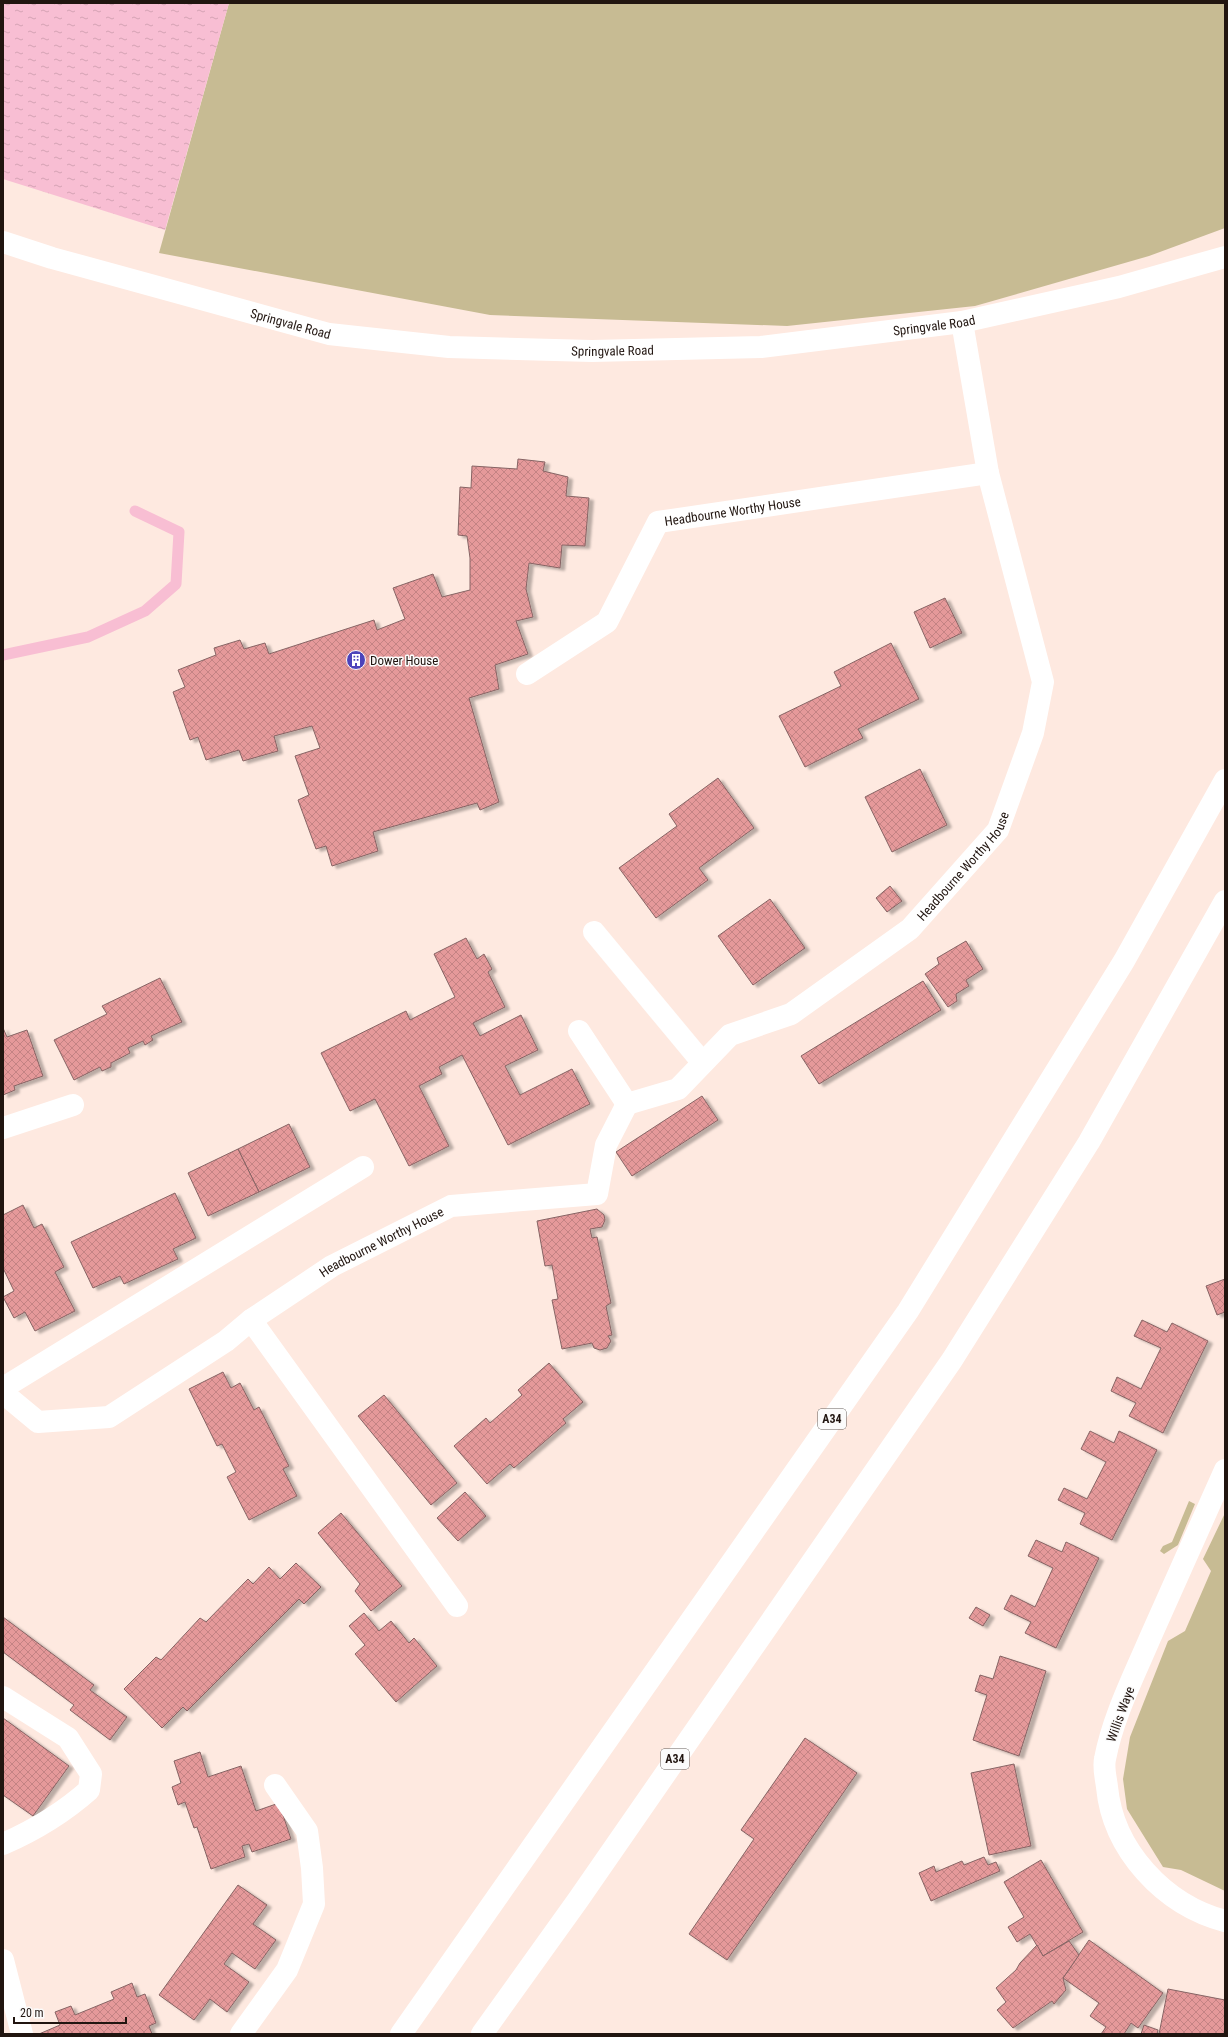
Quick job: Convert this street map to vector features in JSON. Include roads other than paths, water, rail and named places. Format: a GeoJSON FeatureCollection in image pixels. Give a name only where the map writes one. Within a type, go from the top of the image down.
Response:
{"type":"FeatureCollection","features":[{"type":"Feature","properties":{"kind":"main road","name":"Springvale Road"},"geometry":{"type":"LineString","coordinates":[[3,242],[52,258],[328,334],[449,347],[592,351],[761,347],[962,322],[1119,287],[1225,257]]}},
{"type":"Feature","properties":{"kind":"main road","name":"Headbourne Worthy House"},"geometry":{"type":"LineString","coordinates":[[3,1393],[38,1422],[109,1417],[226,1341],[251,1320],[332,1266],[451,1206],[597,1194],[606,1145],[627,1104],[678,1089],[702,1062],[730,1035],[791,1014],[910,929],[998,830],[1033,733],[1043,682],[988,473],[962,322]]}},
{"type":"Feature","properties":{"kind":"main road","name":"Headbourne Worthy House"},"geometry":{"type":"LineString","coordinates":[[527,674],[607,622],[658,522],[988,473]]}},
{"type":"Feature","properties":{"kind":"main road","name":"A34"},"geometry":{"type":"LineString","coordinates":[[401,2034],[908,1311],[1124,961],[1225,780]]}},
{"type":"Feature","properties":{"kind":"main road","name":"A34"},"geometry":{"type":"LineString","coordinates":[[482,2034],[578,1900],[952,1360],[1089,1142],[1225,901]]}},
{"type":"Feature","properties":{"kind":"main road"},"geometry":{"type":"LineString","coordinates":[[594,932],[702,1062]]}},
{"type":"Feature","properties":{"kind":"main road"},"geometry":{"type":"LineString","coordinates":[[579,1031],[627,1104]]}},
{"type":"Feature","properties":{"kind":"main road"},"geometry":{"type":"LineString","coordinates":[[3,1128],[73,1105]]}},
{"type":"Feature","properties":{"kind":"main road"},"geometry":{"type":"LineString","coordinates":[[3,1388],[363,1167]]}},
{"type":"Feature","properties":{"kind":"main road"},"geometry":{"type":"LineString","coordinates":[[251,1320],[457,1606]]}},
{"type":"Feature","properties":{"kind":"main road","name":"Willis Waye"},"geometry":{"type":"LineString","coordinates":[[1225,1470],[1118,1711],[1104,1761],[1108,1804],[1122,1837],[1142,1870],[1171,1896],[1200,1912],[1225,1921]]}},
{"type":"Feature","properties":{"kind":"main road"},"geometry":{"type":"LineString","coordinates":[[3,1697],[68,1738],[91,1774],[89,1790],[65,1811],[26,1834],[3,1844]]}},
{"type":"Feature","properties":{"kind":"main road"},"geometry":{"type":"LineString","coordinates":[[241,2034],[287,1970],[314,1904],[312,1868],[307,1831],[275,1785]]}},
{"type":"Feature","properties":{"kind":"main road"},"geometry":{"type":"LineString","coordinates":[[3,1960],[22,2034]]}},
{"type":"Feature","properties":{"kind":"water"},"geometry":{"type":"Polygon","coordinates":[[[3,3],[229,3],[165,230],[3,179],[3,3]]]}},
{"type":"Feature","properties":{"kind":"waterway"},"geometry":{"type":"LineString","coordinates":[[3,655],[88,637],[145,611],[176,584],[179,532],[135,511]]}},
{"type":"Feature","properties":{"kind":"place","name":"Dower House"},"geometry":{"type":"Point","coordinates":[356,660]}}]}
